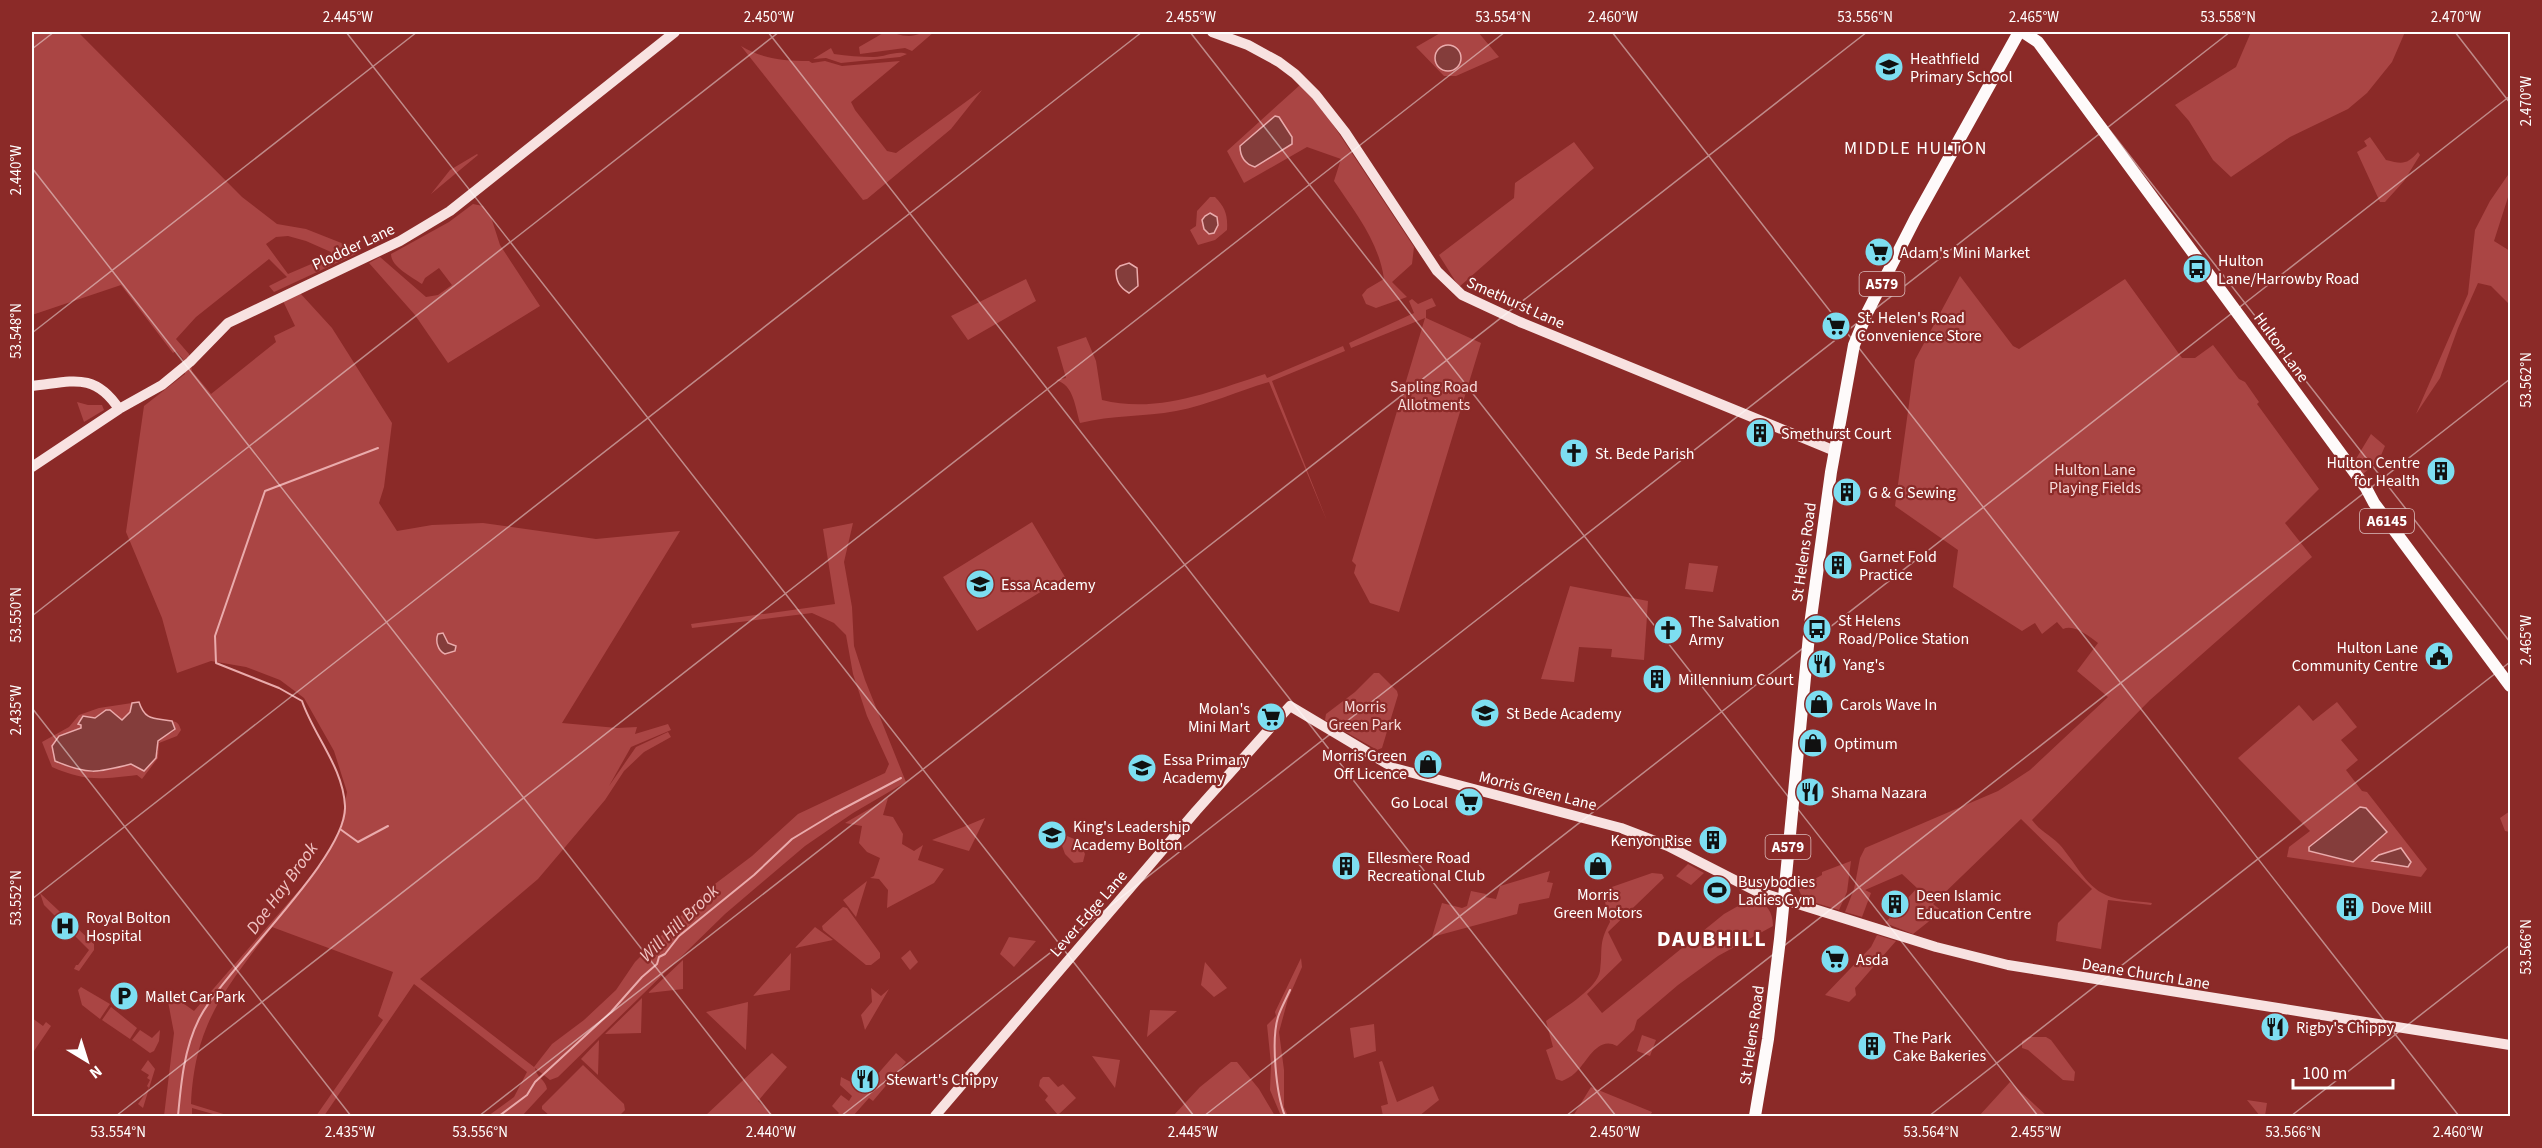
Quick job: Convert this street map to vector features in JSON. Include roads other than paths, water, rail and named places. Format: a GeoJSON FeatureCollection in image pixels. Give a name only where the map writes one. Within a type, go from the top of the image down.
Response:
{"type":"FeatureCollection","features":[{"type":"Feature","properties":{"kind":"main road","name":"St Helens Road"},"geometry":{"type":"LineString","coordinates":[[1755,1116],[1769,1035],[1804,674],[1835,451],[1850,362],[1861,326],[1931,189],[2021,32]]}},
{"type":"Feature","properties":{"kind":"main road","name":"Hulton Lane"},"geometry":{"type":"LineString","coordinates":[[2021,32],[2038,42],[2366,488],[2374,503],[2474,640],[2511,686]]}},
{"type":"Feature","properties":{"kind":"street","name":"Plodder Lane"},"geometry":{"type":"LineString","coordinates":[[32,467],[119,409],[169,380],[190,362],[220,330],[238,317],[400,241],[450,211],[675,32]]}},
{"type":"Feature","properties":{"kind":"street","name":"Smethurst Lane"},"geometry":{"type":"LineString","coordinates":[[1212,32],[1248,45],[1279,62],[1316,95],[1345,132],[1437,271],[1462,295],[1520,322],[1835,451]]}},
{"type":"Feature","properties":{"kind":"street"},"geometry":{"type":"LineString","coordinates":[[32,386],[93,383],[107,392],[119,409]]}},
{"type":"Feature","properties":{"kind":"street","name":"Morris Green Lane"},"geometry":{"type":"LineString","coordinates":[[1290,706],[1394,768],[1621,828],[1674,849],[1756,891],[1784,898]]}},
{"type":"Feature","properties":{"kind":"street","name":"Lever Edge Lane"},"geometry":{"type":"LineString","coordinates":[[935,1116],[1196,811],[1290,706]]}},
{"type":"Feature","properties":{"kind":"street","name":"Deane Church Lane"},"geometry":{"type":"LineString","coordinates":[[1784,898],[1936,947],[2008,965],[2511,1045]]}},
{"type":"Feature","properties":{"kind":"waterway","name":"Doe Hay Brook"},"geometry":{"type":"LineString","coordinates":[[178,1116],[187,1054],[199,1019],[213,997],[307,882],[327,853],[341,828],[345,806],[334,765],[302,701],[279,688],[216,663],[215,636],[265,491],[378,448]]}},
{"type":"Feature","properties":{"kind":"waterway","name":"Will Hill Brook"},"geometry":{"type":"LineString","coordinates":[[499,1116],[527,1095],[535,1082],[611,1012],[642,977],[657,964],[659,957],[665,954],[679,936],[754,875],[792,839],[901,778]]}},
{"type":"Feature","properties":{"kind":"waterway"},"geometry":{"type":"LineString","coordinates":[[340,829],[358,842],[388,826]]}},
{"type":"Feature","properties":{"kind":"waterway"},"geometry":{"type":"LineString","coordinates":[[1285,1116],[1277,1081],[1275,1039],[1278,1017],[1290,990]]}},
{"type":"Feature","properties":{"kind":"place","name":"Heathfield Primary School"},"geometry":{"type":"Point","coordinates":[1889,67]}},
{"type":"Feature","properties":{"kind":"place","name":"Adam's Mini Market"},"geometry":{"type":"Point","coordinates":[1879,252]}},
{"type":"Feature","properties":{"kind":"place","name":"Hulton Lane/Harrowby Road"},"geometry":{"type":"Point","coordinates":[2197,269]}},
{"type":"Feature","properties":{"kind":"place","name":"St. Helen's Road Convenience Store"},"geometry":{"type":"Point","coordinates":[1836,326]}},
{"type":"Feature","properties":{"kind":"place","name":"Smethurst Court"},"geometry":{"type":"Point","coordinates":[1760,433]}},
{"type":"Feature","properties":{"kind":"place","name":"St. Bede Parish"},"geometry":{"type":"Point","coordinates":[1574,453]}},
{"type":"Feature","properties":{"kind":"place","name":"Hulton Centre for Health"},"geometry":{"type":"Point","coordinates":[2441,471]}},
{"type":"Feature","properties":{"kind":"place","name":"G & G Sewing"},"geometry":{"type":"Point","coordinates":[1847,492]}},
{"type":"Feature","properties":{"kind":"place","name":"Garnet Fold Practice"},"geometry":{"type":"Point","coordinates":[1838,565]}},
{"type":"Feature","properties":{"kind":"place","name":"Essa Academy"},"geometry":{"type":"Point","coordinates":[980,584]}},
{"type":"Feature","properties":{"kind":"place","name":"St Helens Road/Police Station"},"geometry":{"type":"Point","coordinates":[1817,629]}},
{"type":"Feature","properties":{"kind":"place","name":"The Salvation Army"},"geometry":{"type":"Point","coordinates":[1668,630]}},
{"type":"Feature","properties":{"kind":"place","name":"Hulton Lane Community Centre"},"geometry":{"type":"Point","coordinates":[2439,656]}},
{"type":"Feature","properties":{"kind":"place","name":"Yang's"},"geometry":{"type":"Point","coordinates":[1822,664]}},
{"type":"Feature","properties":{"kind":"place","name":"Millennium Court"},"geometry":{"type":"Point","coordinates":[1657,679]}},
{"type":"Feature","properties":{"kind":"place","name":"Carols Wave In"},"geometry":{"type":"Point","coordinates":[1819,704]}},
{"type":"Feature","properties":{"kind":"place","name":"St Bede Academy"},"geometry":{"type":"Point","coordinates":[1485,713]}},
{"type":"Feature","properties":{"kind":"place","name":"Molan's Mini Mart"},"geometry":{"type":"Point","coordinates":[1271,717]}},
{"type":"Feature","properties":{"kind":"place","name":"Optimum"},"geometry":{"type":"Point","coordinates":[1813,743]}},
{"type":"Feature","properties":{"kind":"place","name":"Morris Green Off Licence"},"geometry":{"type":"Point","coordinates":[1428,764]}},
{"type":"Feature","properties":{"kind":"place","name":"Essa Primary Academy"},"geometry":{"type":"Point","coordinates":[1142,768]}},
{"type":"Feature","properties":{"kind":"place","name":"Shama Nazara"},"geometry":{"type":"Point","coordinates":[1810,792]}},
{"type":"Feature","properties":{"kind":"place","name":"Go Local"},"geometry":{"type":"Point","coordinates":[1469,802]}},
{"type":"Feature","properties":{"kind":"place","name":"King's Leadership Academy Bolton"},"geometry":{"type":"Point","coordinates":[1052,835]}},
{"type":"Feature","properties":{"kind":"place","name":"Kenyon Rise"},"geometry":{"type":"Point","coordinates":[1713,840]}},
{"type":"Feature","properties":{"kind":"place","name":"Ellesmere Road Recreational Club"},"geometry":{"type":"Point","coordinates":[1346,866]}},
{"type":"Feature","properties":{"kind":"place","name":"Morris Green Motors"},"geometry":{"type":"Point","coordinates":[1598,866]}},
{"type":"Feature","properties":{"kind":"place","name":"Busybodies Ladies Gym"},"geometry":{"type":"Point","coordinates":[1717,890]}},
{"type":"Feature","properties":{"kind":"place","name":"Deen Islamic Education Centre"},"geometry":{"type":"Point","coordinates":[1895,904]}},
{"type":"Feature","properties":{"kind":"place","name":"Dove Mill"},"geometry":{"type":"Point","coordinates":[2350,907]}},
{"type":"Feature","properties":{"kind":"place","name":"Royal Bolton Hospital"},"geometry":{"type":"Point","coordinates":[65,926]}},
{"type":"Feature","properties":{"kind":"place","name":"Asda"},"geometry":{"type":"Point","coordinates":[1835,959]}},
{"type":"Feature","properties":{"kind":"place","name":"Mallet Car Park"},"geometry":{"type":"Point","coordinates":[124,996]}},
{"type":"Feature","properties":{"kind":"place","name":"Rigby's Chippy"},"geometry":{"type":"Point","coordinates":[2275,1027]}},
{"type":"Feature","properties":{"kind":"place","name":"The Park Cake Bakeries"},"geometry":{"type":"Point","coordinates":[1872,1046]}},
{"type":"Feature","properties":{"kind":"place","name":"Stewart's Chippy"},"geometry":{"type":"Point","coordinates":[865,1079]}},
{"type":"Feature","properties":{"kind":"district","name":"MIDDLE HULTON"},"geometry":{"type":"Point","coordinates":[1916,148]}},
{"type":"Feature","properties":{"kind":"district","name":"DAUBHILL"},"geometry":{"type":"Point","coordinates":[1712,938]}},
{"type":"Feature","properties":{"kind":"park label","name":"Sapling Road Allotments"},"geometry":{"type":"Point","coordinates":[1434,395]}},
{"type":"Feature","properties":{"kind":"park label","name":"Hulton Lane Playing Fields"},"geometry":{"type":"Point","coordinates":[2095,478]}},
{"type":"Feature","properties":{"kind":"park label","name":"Morris Green Park"},"geometry":{"type":"Point","coordinates":[1365,715]}}]}
